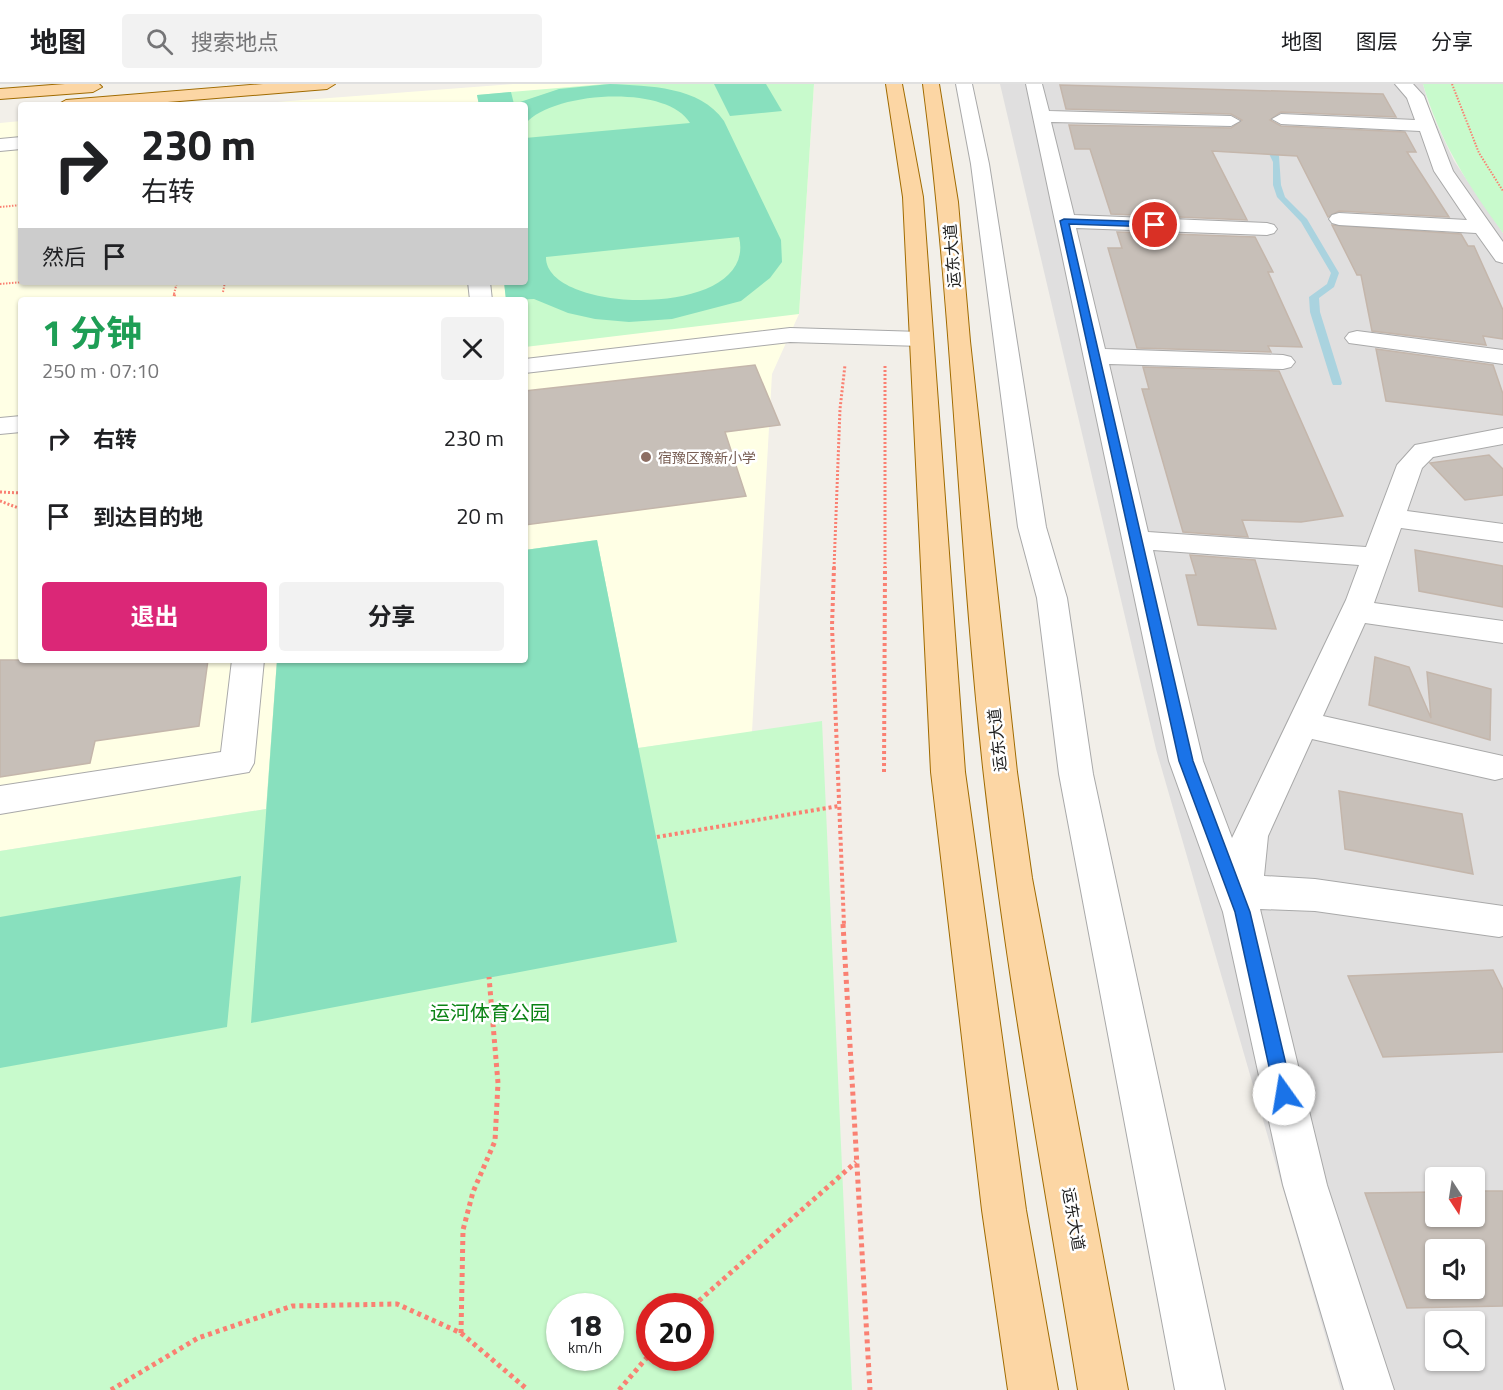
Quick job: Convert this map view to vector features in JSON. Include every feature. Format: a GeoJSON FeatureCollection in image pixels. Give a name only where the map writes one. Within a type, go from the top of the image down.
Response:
{"type":"FeatureCollection","features":[{"type":"Feature","properties":{"kind":"main road"},"geometry":{"type":"LineString","coordinates":[[0,94],[134,84]]}},
{"type":"Feature","properties":{"kind":"main road"},"geometry":{"type":"LineString","coordinates":[[140,102],[327,84]]}},
{"type":"Feature","properties":{"kind":"main road"},"geometry":{"type":"LineString","coordinates":[[894,84],[913,197],[948,772],[1002,1198],[1033,1390]]}},
{"type":"Feature","properties":{"kind":"main road","name":"运东大道"},"geometry":{"type":"LineString","coordinates":[[931,84],[948,202],[959,353],[1000,772],[1014,878],[1103,1390]]}},
{"type":"Feature","properties":{"kind":"main road"},"geometry":{"type":"LineString","coordinates":[[0,110],[18,109]]}},
{"type":"Feature","properties":{"kind":"lane"},"geometry":{"type":"LineString","coordinates":[[964,84],[980,164],[1032,527],[1052,598],[1076,774],[1200,1390]]}},
{"type":"Feature","properties":{"kind":"lane"},"geometry":{"type":"LineString","coordinates":[[1035,84],[1186,761],[1240,898],[1305,1185],[1369,1390]]}},
{"type":"Feature","properties":{"kind":"lane"},"geometry":{"type":"LineString","coordinates":[[1403,84],[1415,96],[1444,171],[1503,257]]}},
{"type":"Feature","properties":{"kind":"lane"},"geometry":{"type":"LineString","coordinates":[[1041,116],[1231,121]]}},
{"type":"Feature","properties":{"kind":"lane"},"geometry":{"type":"LineString","coordinates":[[1281,119],[1426,126]]}},
{"type":"Feature","properties":{"kind":"lane"},"geometry":{"type":"LineString","coordinates":[[0,145],[18,143]]}},
{"type":"Feature","properties":{"kind":"lane"},"geometry":{"type":"LineString","coordinates":[[1339,219],[1483,227]]}},
{"type":"Feature","properties":{"kind":"lane"},"geometry":{"type":"LineString","coordinates":[[1064,221],[1267,229]]}},
{"type":"Feature","properties":{"kind":"lane"},"geometry":{"type":"LineString","coordinates":[[528,366],[790,335],[921,339]]}},
{"type":"Feature","properties":{"kind":"lane"},"geometry":{"type":"LineString","coordinates":[[1357,338],[1503,357]]}},
{"type":"Feature","properties":{"kind":"lane"},"geometry":{"type":"LineString","coordinates":[[1095,356],[1283,362]]}},
{"type":"Feature","properties":{"kind":"lane"},"geometry":{"type":"LineString","coordinates":[[0,426],[18,424]]}},
{"type":"Feature","properties":{"kind":"lane"},"geometry":{"type":"LineString","coordinates":[[1240,898],[1250,836],[1356,611],[1410,465],[1424,451],[1503,436]]}},
{"type":"Feature","properties":{"kind":"lane"},"geometry":{"type":"LineString","coordinates":[[1389,518],[1503,533]]}},
{"type":"Feature","properties":{"kind":"lane"},"geometry":{"type":"LineString","coordinates":[[1136,540],[1376,556]]}},
{"type":"Feature","properties":{"kind":"lane"},"geometry":{"type":"LineString","coordinates":[[1356,611],[1503,632]]}},
{"type":"Feature","properties":{"kind":"lane"},"geometry":{"type":"LineString","coordinates":[[0,800],[237,764],[248,663]]}},
{"type":"Feature","properties":{"kind":"lane"},"geometry":{"type":"LineString","coordinates":[[1303,724],[1495,767]]}},
{"type":"Feature","properties":{"kind":"lane"},"geometry":{"type":"LineString","coordinates":[[1240,898],[1315,895],[1498,921]]}},
{"type":"Feature","properties":{"kind":"path"},"geometry":{"type":"LineString","coordinates":[[1452,84],[1465,124],[1491,175],[1503,191]]}},
{"type":"Feature","properties":{"kind":"path"},"geometry":{"type":"LineString","coordinates":[[0,207],[18,205]]}},
{"type":"Feature","properties":{"kind":"path"},"geometry":{"type":"LineString","coordinates":[[0,284],[18,282]]}},
{"type":"Feature","properties":{"kind":"path"},"geometry":{"type":"LineString","coordinates":[[223,292],[224,285]]}},
{"type":"Feature","properties":{"kind":"path"},"geometry":{"type":"LineString","coordinates":[[848,337],[840,409],[832,626],[856,1161],[870,1390]]}},
{"type":"Feature","properties":{"kind":"path"},"geometry":{"type":"LineString","coordinates":[[884,772],[885,338]]}},
{"type":"Feature","properties":{"kind":"path"},"geometry":{"type":"LineString","coordinates":[[0,492],[18,494]]}},
{"type":"Feature","properties":{"kind":"path"},"geometry":{"type":"LineString","coordinates":[[0,501],[18,508]]}},
{"type":"Feature","properties":{"kind":"path"},"geometry":{"type":"LineString","coordinates":[[657,837],[839,806]]}},
{"type":"Feature","properties":{"kind":"path"},"geometry":{"type":"LineString","coordinates":[[461,1333],[463,1230],[473,1192],[495,1141],[498,1083],[489,977]]}},
{"type":"Feature","properties":{"kind":"path"},"geometry":{"type":"LineString","coordinates":[[708,1293],[856,1161]]}},
{"type":"Feature","properties":{"kind":"path"},"geometry":{"type":"LineString","coordinates":[[111,1390],[198,1338],[292,1306],[397,1304],[461,1333],[528,1390]]}},
{"type":"Feature","properties":{"kind":"path"},"geometry":{"type":"LineString","coordinates":[[619,1390],[636,1370]]}},
{"type":"Feature","properties":{"kind":"shaded area","name":"宿豫区豫新小学"},"geometry":{"type":"Polygon","coordinates":[[[513,84],[814,84],[799,314],[772,374],[752,732],[638,748],[597,540],[528,550],[528,297],[18,297],[18,663],[277,663],[266,809],[0,851],[0,123],[18,121],[18,285],[528,285],[528,102],[276,102],[513,84]]]}},
{"type":"Feature","properties":{"kind":"shaded area"},"geometry":{"type":"Polygon","coordinates":[[[1000,84],[1423,84],[1430,110],[1454,161],[1503,233],[1503,1390],[1341,1390],[1156,749],[1000,84]]]}},
{"type":"Feature","properties":{"kind":"green space"},"geometry":{"type":"Polygon","coordinates":[[[605,84],[814,84],[799,314],[528,347],[528,297],[506,297],[504,285],[528,285],[528,102],[478,102],[477,95],[605,84]]]}},
{"type":"Feature","properties":{"kind":"green space"},"geometry":{"type":"Polygon","coordinates":[[[610,84],[657,87],[688,94],[702,101],[714,109],[724,121],[781,240],[782,262],[770,278],[741,301],[672,319],[629,322],[595,319],[568,313],[534,299],[528,299],[528,297],[506,297],[504,285],[528,285],[528,138],[690,123],[678,110],[659,102],[635,97],[609,96],[559,104],[539,113],[528,122],[528,102],[520,102],[559,89],[610,84]],[[739,237],[546,257],[555,276],[579,290],[612,298],[650,300],[686,295],[717,283],[736,264],[739,237]]]}},
{"type":"Feature","properties":{"kind":"green space"},"geometry":{"type":"Polygon","coordinates":[[[714,84],[766,84],[782,111],[730,116],[714,84]]]}},
{"type":"Feature","properties":{"kind":"green space"},"geometry":{"type":"Polygon","coordinates":[[[1423,84],[1503,84],[1503,233],[1478,198],[1446,144],[1423,84]]]}},
{"type":"Feature","properties":{"kind":"green space"},"geometry":{"type":"Polygon","coordinates":[[[511,92],[514,102],[478,102],[477,95],[511,92]]]}},
{"type":"Feature","properties":{"kind":"green space","name":"运河体育公园"},"geometry":{"type":"Polygon","coordinates":[[[597,540],[638,748],[822,721],[852,1390],[0,1390],[0,851],[266,809],[277,663],[528,663],[528,550],[597,540]]]}},
{"type":"Feature","properties":{"kind":"green space"},"geometry":{"type":"Polygon","coordinates":[[[597,540],[677,942],[251,1023],[277,663],[528,663],[528,550],[597,540]]]}},
{"type":"Feature","properties":{"kind":"green space"},"geometry":{"type":"Polygon","coordinates":[[[241,876],[227,1027],[0,1068],[0,917],[241,876]]]}},
{"type":"Feature","properties":{"kind":"building"},"geometry":{"type":"Polygon","coordinates":[[[1060,85],[1383,94],[1396,117],[1281,112],[1270,120],[1281,126],[1405,132],[1416,152],[1407,152],[1449,217],[1339,211],[1328,217],[1297,156],[1212,151],[1247,220],[1111,214],[1090,149],[1075,149],[1069,125],[1231,128],[1242,120],[1231,114],[1066,109],[1060,85]]]}},
{"type":"Feature","properties":{"kind":"building"},"geometry":{"type":"Polygon","coordinates":[[[1332,225],[1461,234],[1468,246],[1474,246],[1503,310],[1503,339],[1483,336],[1486,345],[1372,331],[1361,275],[1357,275],[1332,225]]]}},
{"type":"Feature","properties":{"kind":"building"},"geometry":{"type":"Polygon","coordinates":[[[1117,232],[1255,237],[1273,272],[1268,272],[1302,347],[1268,346],[1271,352],[1137,348],[1108,248],[1122,248],[1117,232]]]}},
{"type":"Feature","properties":{"kind":"building"},"geometry":{"type":"Polygon","coordinates":[[[1376,349],[1493,365],[1503,394],[1503,415],[1386,401],[1376,349]]]}},
{"type":"Feature","properties":{"kind":"building"},"geometry":{"type":"Polygon","coordinates":[[[755,365],[780,425],[725,432],[746,496],[528,525],[528,391],[755,365]]]}},
{"type":"Feature","properties":{"kind":"building"},"geometry":{"type":"Polygon","coordinates":[[[1143,367],[1279,371],[1343,516],[1301,522],[1242,520],[1248,537],[1183,532],[1142,389],[1149,389],[1143,367]]]}},
{"type":"Feature","properties":{"kind":"building"},"geometry":{"type":"Polygon","coordinates":[[[1489,455],[1503,469],[1503,495],[1465,500],[1430,463],[1489,455]]]}},
{"type":"Feature","properties":{"kind":"building"},"geometry":{"type":"Polygon","coordinates":[[[1415,550],[1503,566],[1503,607],[1419,591],[1415,550]]]}},
{"type":"Feature","properties":{"kind":"building"},"geometry":{"type":"Polygon","coordinates":[[[1190,555],[1255,560],[1276,629],[1198,625],[1186,575],[1196,575],[1190,555]]]}},
{"type":"Feature","properties":{"kind":"building"},"geometry":{"type":"Polygon","coordinates":[[[1375,657],[1409,667],[1431,718],[1427,672],[1491,689],[1490,740],[1369,705],[1375,657]]]}},
{"type":"Feature","properties":{"kind":"building"},"geometry":{"type":"Polygon","coordinates":[[[0,660],[18,660],[18,663],[208,663],[199,726],[95,741],[90,763],[0,777],[0,660]]]}},
{"type":"Feature","properties":{"kind":"building"},"geometry":{"type":"Polygon","coordinates":[[[1339,791],[1462,814],[1473,874],[1345,849],[1339,791]]]}},
{"type":"Feature","properties":{"kind":"building"},"geometry":{"type":"Polygon","coordinates":[[[1493,970],[1503,990],[1503,1052],[1383,1057],[1348,976],[1493,970]]]}},
{"type":"Feature","properties":{"kind":"building"},"geometry":{"type":"Polygon","coordinates":[[[1485,1191],[1503,1191],[1503,1306],[1407,1308],[1365,1193],[1425,1192],[1425,1227],[1485,1227],[1485,1191]]]}},
{"type":"Feature","properties":{"kind":"waterway"},"geometry":{"type":"LineString","coordinates":[[1266,143],[1277,162],[1277,185],[1281,197],[1304,221],[1335,273],[1331,285],[1314,297],[1315,312],[1337,383]]}},
{"type":"Feature","properties":{"kind":"place","name":"宿豫区豫新小学"},"geometry":{"type":"Point","coordinates":[646,457]}},
{"type":"Feature","properties":{"kind":"route"},"geometry":{"type":"LineString","coordinates":[[1155,225],[1064,221],[1186,761],[1242,912],[1284,1094]]}}]}
